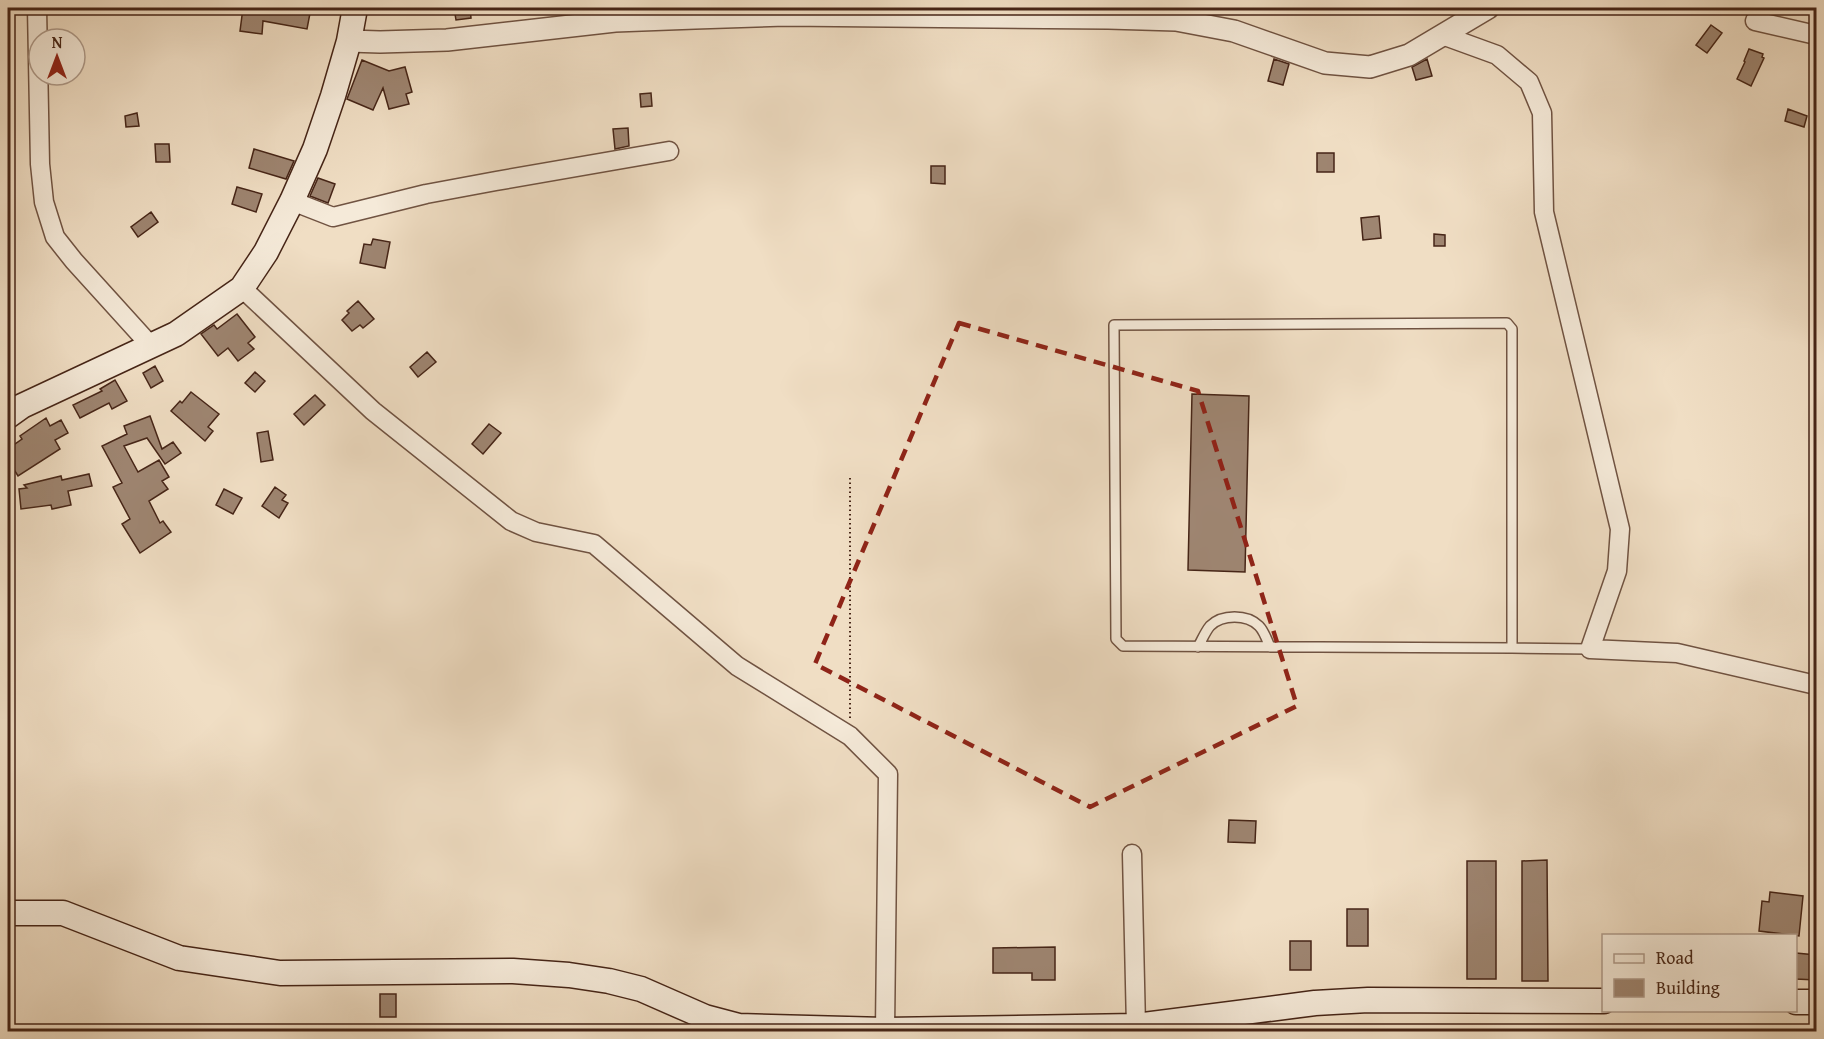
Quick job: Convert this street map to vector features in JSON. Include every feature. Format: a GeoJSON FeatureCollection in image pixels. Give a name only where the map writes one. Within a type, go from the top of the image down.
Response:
{"type":"FeatureCollection","features":[{"type":"Feature","properties":{"kind":"main road"},"geometry":{"type":"LineString","coordinates":[[8,416],[22,406],[176,334],[242,288],[266,252],[315,149],[349,41],[355,8]]}},
{"type":"Feature","properties":{"kind":"main road"},"geometry":{"type":"LineString","coordinates":[[8,913],[63,913],[179,958],[280,974],[513,971],[589,978],[641,988],[738,1029],[1109,1029],[1315,1003],[1368,1000],[1602,1001]]}},
{"type":"Feature","properties":{"kind":"main road"},"geometry":{"type":"LineString","coordinates":[[1797,1002],[1816,1002]]}},
{"type":"Feature","properties":{"kind":"street"},"geometry":{"type":"LineString","coordinates":[[37,8],[40,164],[44,202],[55,237],[151,346]]}},
{"type":"Feature","properties":{"kind":"street"},"geometry":{"type":"LineString","coordinates":[[349,41],[447,40],[615,21],[717,17],[784,15],[1108,18],[1176,20],[1233,31],[1324,63],[1370,67],[1409,55],[1488,8]]}},
{"type":"Feature","properties":{"kind":"street"},"geometry":{"type":"LineString","coordinates":[[1755,21],[1816,35]]}},
{"type":"Feature","properties":{"kind":"street"},"geometry":{"type":"LineString","coordinates":[[1442,35],[1497,55],[1529,82],[1542,113],[1544,212],[1620,529],[1617,571],[1590,649],[1677,653],[1816,686]]}},
{"type":"Feature","properties":{"kind":"street"},"geometry":{"type":"LineString","coordinates":[[292,201],[333,217],[426,194],[669,151]]}},
{"type":"Feature","properties":{"kind":"street"},"geometry":{"type":"LineString","coordinates":[[242,288],[373,411],[511,521],[536,532],[594,544],[737,666],[850,736],[888,774],[885,1030]]}},
{"type":"Feature","properties":{"kind":"street"},"geometry":{"type":"LineString","coordinates":[[1131,854],[1136,1026]]}},
{"type":"Feature","properties":{"kind":"lane"},"geometry":{"type":"LineString","coordinates":[[1512,648],[1512,329],[1507,323],[1114,325],[1116,639],[1123,646],[1590,649]]}},
{"type":"Feature","properties":{"kind":"lane"},"geometry":{"type":"LineString","coordinates":[[1198,647],[1211,625],[1219,619],[1234,617],[1250,620],[1259,626],[1270,647]]}},
{"type":"Feature","properties":{"kind":"path"},"geometry":{"type":"LineString","coordinates":[[850,475],[850,736]]}},
{"type":"Feature","properties":{"kind":"highlighted area"},"geometry":{"type":"Polygon","coordinates":[[[959,323],[1198,391],[1297,706],[1090,807],[815,664],[959,323]]]}},
{"type":"Feature","properties":{"kind":"building"},"geometry":{"type":"Polygon","coordinates":[[[243,8],[311,8],[307,29],[263,21],[262,34],[240,31],[243,8]]]}},
{"type":"Feature","properties":{"kind":"building"},"geometry":{"type":"Polygon","coordinates":[[[454,8],[470,8],[471,18],[456,20],[454,8]]]}},
{"type":"Feature","properties":{"kind":"building"},"geometry":{"type":"Polygon","coordinates":[[[1711,25],[1722,33],[1707,53],[1696,45],[1711,25]]]}},
{"type":"Feature","properties":{"kind":"building"},"geometry":{"type":"Polygon","coordinates":[[[1749,49],[1763,54],[1764,58],[1751,86],[1737,79],[1749,49]]]}},
{"type":"Feature","properties":{"kind":"building"},"geometry":{"type":"Polygon","coordinates":[[[1274,59],[1289,64],[1283,85],[1268,81],[1274,59]]]}},
{"type":"Feature","properties":{"kind":"building"},"geometry":{"type":"Polygon","coordinates":[[[1427,59],[1432,76],[1416,80],[1412,67],[1427,59]]]}},
{"type":"Feature","properties":{"kind":"building"},"geometry":{"type":"Polygon","coordinates":[[[362,60],[389,71],[405,67],[412,92],[406,94],[409,104],[389,109],[383,88],[373,110],[347,99],[362,60]]]}},
{"type":"Feature","properties":{"kind":"building"},"geometry":{"type":"Polygon","coordinates":[[[651,93],[652,106],[641,107],[640,94],[651,93]]]}},
{"type":"Feature","properties":{"kind":"building"},"geometry":{"type":"Polygon","coordinates":[[[1788,109],[1807,116],[1804,127],[1785,121],[1788,109]]]}},
{"type":"Feature","properties":{"kind":"building"},"geometry":{"type":"Polygon","coordinates":[[[137,113],[139,126],[126,127],[125,116],[137,113]]]}},
{"type":"Feature","properties":{"kind":"building"},"geometry":{"type":"Polygon","coordinates":[[[628,128],[629,146],[615,149],[613,129],[628,128]]]}},
{"type":"Feature","properties":{"kind":"building"},"geometry":{"type":"Polygon","coordinates":[[[155,144],[169,144],[170,162],[156,162],[155,144]]]}},
{"type":"Feature","properties":{"kind":"building"},"geometry":{"type":"Polygon","coordinates":[[[254,149],[294,161],[286,179],[249,168],[254,149]]]}},
{"type":"Feature","properties":{"kind":"building"},"geometry":{"type":"Polygon","coordinates":[[[1317,153],[1334,153],[1334,172],[1317,172],[1317,153]]]}},
{"type":"Feature","properties":{"kind":"building"},"geometry":{"type":"Polygon","coordinates":[[[931,166],[945,166],[945,184],[931,183],[931,166]]]}},
{"type":"Feature","properties":{"kind":"building"},"geometry":{"type":"Polygon","coordinates":[[[318,178],[335,184],[328,203],[310,196],[318,178]]]}},
{"type":"Feature","properties":{"kind":"building"},"geometry":{"type":"Polygon","coordinates":[[[237,187],[262,194],[256,212],[232,204],[237,187]]]}},
{"type":"Feature","properties":{"kind":"building"},"geometry":{"type":"Polygon","coordinates":[[[151,212],[158,222],[138,237],[131,227],[151,212]]]}},
{"type":"Feature","properties":{"kind":"building"},"geometry":{"type":"Polygon","coordinates":[[[1379,216],[1381,238],[1363,240],[1361,218],[1379,216]]]}},
{"type":"Feature","properties":{"kind":"building"},"geometry":{"type":"Polygon","coordinates":[[[1434,234],[1445,235],[1445,246],[1434,246],[1434,234]]]}},
{"type":"Feature","properties":{"kind":"building"},"geometry":{"type":"Polygon","coordinates":[[[373,239],[390,242],[385,268],[360,263],[364,244],[371,245],[373,239]]]}},
{"type":"Feature","properties":{"kind":"building"},"geometry":{"type":"Polygon","coordinates":[[[358,301],[374,319],[363,328],[360,325],[352,331],[342,320],[349,313],[347,311],[358,301]]]}},
{"type":"Feature","properties":{"kind":"building"},"geometry":{"type":"Polygon","coordinates":[[[237,314],[255,337],[248,343],[254,349],[238,361],[228,348],[218,356],[201,334],[214,325],[217,329],[237,314]]]}},
{"type":"Feature","properties":{"kind":"building"},"geometry":{"type":"Polygon","coordinates":[[[427,352],[436,362],[418,377],[410,367],[427,352]]]}},
{"type":"Feature","properties":{"kind":"building"},"geometry":{"type":"Polygon","coordinates":[[[155,366],[163,381],[151,388],[143,373],[155,366]]]}},
{"type":"Feature","properties":{"kind":"building"},"geometry":{"type":"Polygon","coordinates":[[[255,372],[265,381],[255,392],[245,383],[255,372]]]}},
{"type":"Feature","properties":{"kind":"building"},"geometry":{"type":"Polygon","coordinates":[[[115,380],[127,401],[112,409],[109,403],[80,418],[73,405],[102,391],[100,389],[115,380]]]}},
{"type":"Feature","properties":{"kind":"building"},"geometry":{"type":"Polygon","coordinates":[[[191,392],[219,414],[208,427],[213,431],[205,441],[171,411],[191,392]]]}},
{"type":"Feature","properties":{"kind":"building"},"geometry":{"type":"Polygon","coordinates":[[[1192,394],[1249,396],[1245,572],[1188,570],[1192,394]]]}},
{"type":"Feature","properties":{"kind":"building"},"geometry":{"type":"Polygon","coordinates":[[[315,395],[325,405],[304,425],[294,414],[315,395]]]}},
{"type":"Feature","properties":{"kind":"building"},"geometry":{"type":"Polygon","coordinates":[[[150,416],[162,449],[173,442],[181,453],[165,464],[147,438],[124,446],[138,472],[159,460],[169,477],[162,481],[168,489],[149,501],[160,523],[163,521],[171,532],[140,553],[122,524],[130,519],[113,487],[122,483],[102,446],[127,434],[124,426],[150,416]]]}},
{"type":"Feature","properties":{"kind":"building"},"geometry":{"type":"Polygon","coordinates":[[[46,418],[50,426],[61,420],[68,433],[55,440],[60,449],[18,476],[8,460],[8,449],[22,439],[20,436],[46,418]]]}},
{"type":"Feature","properties":{"kind":"building"},"geometry":{"type":"Polygon","coordinates":[[[489,424],[501,433],[483,454],[472,444],[489,424]]]}},
{"type":"Feature","properties":{"kind":"building"},"geometry":{"type":"Polygon","coordinates":[[[268,431],[273,460],[261,462],[257,433],[268,431]]]}},
{"type":"Feature","properties":{"kind":"building"},"geometry":{"type":"Polygon","coordinates":[[[89,474],[92,486],[68,491],[71,505],[52,509],[51,505],[21,509],[19,489],[27,488],[24,485],[61,476],[62,480],[89,474]]]}},
{"type":"Feature","properties":{"kind":"building"},"geometry":{"type":"Polygon","coordinates":[[[275,487],[286,495],[282,500],[288,503],[279,518],[262,506],[275,487]]]}},
{"type":"Feature","properties":{"kind":"building"},"geometry":{"type":"Polygon","coordinates":[[[224,489],[242,498],[233,514],[216,505],[224,489]]]}},
{"type":"Feature","properties":{"kind":"building"},"geometry":{"type":"Polygon","coordinates":[[[1229,820],[1256,821],[1255,843],[1228,842],[1229,820]]]}},
{"type":"Feature","properties":{"kind":"building"},"geometry":{"type":"Polygon","coordinates":[[[1547,860],[1548,981],[1522,981],[1522,861],[1547,860]]]}},
{"type":"Feature","properties":{"kind":"building"},"geometry":{"type":"Polygon","coordinates":[[[1467,861],[1496,861],[1496,979],[1467,979],[1467,861]]]}},
{"type":"Feature","properties":{"kind":"building"},"geometry":{"type":"Polygon","coordinates":[[[1770,892],[1803,896],[1799,936],[1759,931],[1762,901],[1769,902],[1770,892]]]}},
{"type":"Feature","properties":{"kind":"building"},"geometry":{"type":"Polygon","coordinates":[[[1347,909],[1368,909],[1368,946],[1347,946],[1347,909]]]}},
{"type":"Feature","properties":{"kind":"building"},"geometry":{"type":"Polygon","coordinates":[[[1290,941],[1311,941],[1311,970],[1290,970],[1290,941]]]}},
{"type":"Feature","properties":{"kind":"building"},"geometry":{"type":"Polygon","coordinates":[[[1055,947],[1055,980],[1032,980],[1032,973],[993,973],[993,948],[1055,947]]]}},
{"type":"Feature","properties":{"kind":"building"},"geometry":{"type":"Polygon","coordinates":[[[1797,953],[1816,955],[1816,980],[1797,979],[1797,953]]]}},
{"type":"Feature","properties":{"kind":"building"},"geometry":{"type":"Polygon","coordinates":[[[380,994],[396,994],[396,1017],[380,1017],[380,994]]]}}]}
